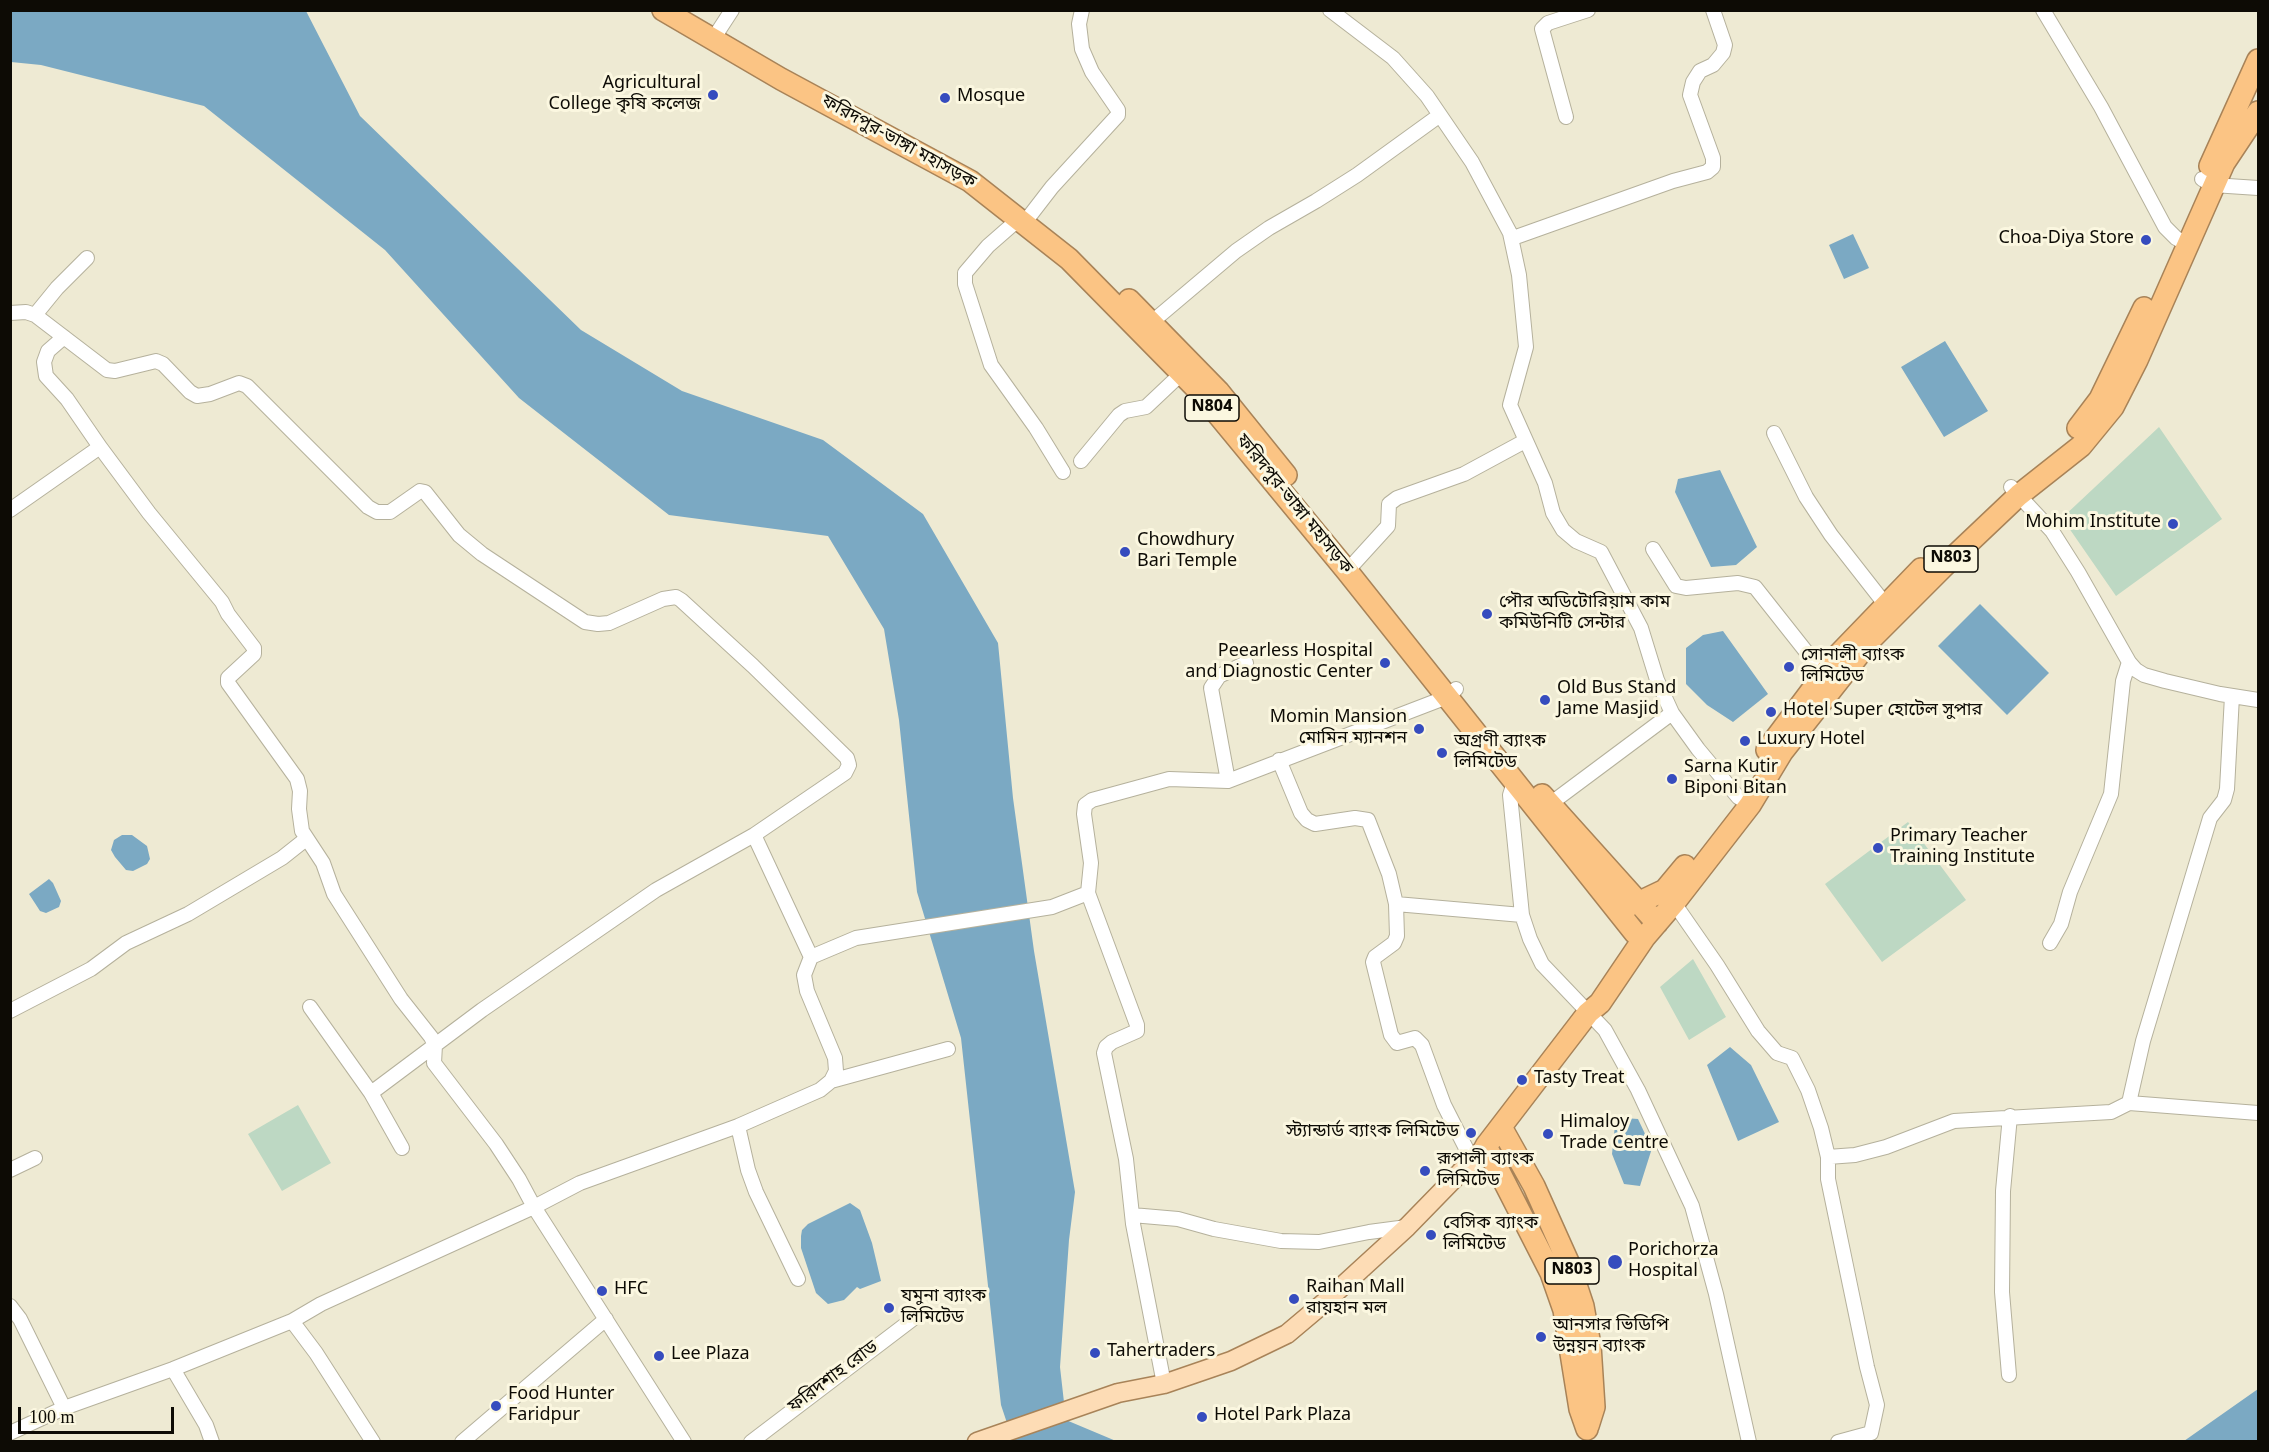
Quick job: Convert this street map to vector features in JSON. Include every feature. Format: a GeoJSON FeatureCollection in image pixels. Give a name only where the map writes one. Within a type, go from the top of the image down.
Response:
{"type":"FeatureCollection","features":[{"type":"Feature","properties":{"kind":"highway","name":"ফরিদপুর-ভাঙ্গা মহাসড়ক"},"geometry":{"type":"LineString","coordinates":[[663,10],[717,35],[784,74],[895,133],[1029,217],[1070,259],[1146,327],[1214,397],[1452,693],[1550,804],[1568,836]]}},
{"type":"Feature","properties":{"kind":"highway","name":"ফরিদপুর-ভাঙ্গা মহাসড়ক"},"geometry":{"type":"LineString","coordinates":[[687,10],[717,35]]}},
{"type":"Feature","properties":{"kind":"highway","name":"N803"},"geometry":{"type":"LineString","coordinates":[[1588,1013],[1590,998],[1626,948],[1629,908],[1665,890],[1744,801],[1770,744],[1823,673],[1885,604],[1933,557],[2015,491],[2081,446],[2113,407],[2136,360],[2182,241],[2258,62]]}},
{"type":"Feature","properties":{"kind":"highway","name":"N803"},"geometry":{"type":"LineString","coordinates":[[2208,182],[2259,112]]}},
{"type":"Feature","properties":{"kind":"highway","name":"ফরিদপুর-ভাঙ্গা মহাসড়ক"},"geometry":{"type":"LineString","coordinates":[[1146,327],[1182,373],[1214,397]]}},
{"type":"Feature","properties":{"kind":"highway","name":"N803"},"geometry":{"type":"LineString","coordinates":[[1587,1435],[1580,1409],[1564,1310],[1551,1273],[1479,1153],[1588,1013],[1600,1003],[1650,930],[1674,903],[1744,801],[1872,638],[2015,491]]}},
{"type":"Feature","properties":{"kind":"highway","name":"ফরিদপুর-ভাঙ্গা মহাসড়ক"},"geometry":{"type":"LineString","coordinates":[[1452,693],[1514,782],[1568,836],[1650,930]]}},
{"type":"Feature","properties":{"kind":"highway","name":"N803"},"geometry":{"type":"LineString","coordinates":[[1501,1127],[1534,1186],[1569,1264],[1583,1306],[1590,1345],[1594,1407],[1587,1435]]}},
{"type":"Feature","properties":{"kind":"main road"},"geometry":{"type":"LineString","coordinates":[[977,1442],[1118,1393],[1164,1384],[1232,1361],[1287,1335],[1407,1227],[1479,1153]]}},
{"type":"Feature","properties":{"kind":"street"},"geometry":{"type":"LineString","coordinates":[[717,35],[732,10]]}},
{"type":"Feature","properties":{"kind":"street"},"geometry":{"type":"LineString","coordinates":[[1063,472],[1036,428],[991,365],[965,284],[965,273],[988,246],[1011,225],[1029,217],[1052,187],[1118,115],[1118,110],[1092,72],[1082,50],[1079,24],[1082,10]]}},
{"type":"Feature","properties":{"kind":"street"},"geometry":{"type":"LineString","coordinates":[[1330,10],[1393,58],[1427,96],[1472,162],[1512,238],[1519,275],[1526,347],[1510,405],[1545,483],[1553,513],[1563,530],[1576,541],[1601,552],[1641,628],[1657,680],[1672,713],[1698,749],[1744,801]]}},
{"type":"Feature","properties":{"kind":"street"},"geometry":{"type":"LineString","coordinates":[[1566,117],[1542,29],[1548,23],[1588,10]]}},
{"type":"Feature","properties":{"kind":"street"},"geometry":{"type":"LineString","coordinates":[[1512,238],[1642,192],[1707,172],[1713,167],[1713,158],[1690,95],[1693,82],[1700,71],[1713,65],[1724,53],[1725,45],[1713,10]]}},
{"type":"Feature","properties":{"kind":"street"},"geometry":{"type":"LineString","coordinates":[[2043,10],[2101,107],[2165,227],[2182,241]]}},
{"type":"Feature","properties":{"kind":"street"},"geometry":{"type":"LineString","coordinates":[[1146,327],[1236,251],[1269,228],[1357,175],[1440,115]]}},
{"type":"Feature","properties":{"kind":"street"},"geometry":{"type":"LineString","coordinates":[[2208,182],[2259,188]]}},
{"type":"Feature","properties":{"kind":"street"},"geometry":{"type":"LineString","coordinates":[[35,315],[57,288],[87,258]]}},
{"type":"Feature","properties":{"kind":"street"},"geometry":{"type":"LineString","coordinates":[[10,313],[26,312],[35,315],[107,370],[115,371],[148,361],[156,361],[163,364],[190,392],[197,396],[210,394],[239,383],[247,386],[368,507],[377,512],[390,512],[420,491],[425,492],[459,535],[482,554],[585,622],[609,623],[663,599],[676,597],[753,666],[847,758],[849,765],[845,773],[754,835],[656,890],[482,1011],[371,1093]]}},
{"type":"Feature","properties":{"kind":"street"},"geometry":{"type":"LineString","coordinates":[[64,337],[48,351],[44,362],[46,376],[67,399],[149,513],[222,602],[228,614],[254,648],[254,654],[228,678],[228,683],[297,779],[300,791],[299,808],[302,831],[323,863],[334,894],[401,999],[435,1046],[434,1063],[496,1144],[684,1442]]}},
{"type":"Feature","properties":{"kind":"street"},"geometry":{"type":"LineString","coordinates":[[1081,461],[1119,415],[1125,411],[1146,407],[1182,373]]}},
{"type":"Feature","properties":{"kind":"street"},"geometry":{"type":"LineString","coordinates":[[1774,433],[1806,497],[1831,535],[1885,604]]}},
{"type":"Feature","properties":{"kind":"street"},"geometry":{"type":"LineString","coordinates":[[1351,566],[1388,526],[1389,504],[1397,498],[1464,474],[1525,441]]}},
{"type":"Feature","properties":{"kind":"street"},"geometry":{"type":"LineString","coordinates":[[11,511],[100,447]]}},
{"type":"Feature","properties":{"kind":"street"},"geometry":{"type":"LineString","coordinates":[[2015,491],[2052,531],[2129,662],[2144,675],[2232,696],[2259,700]]}},
{"type":"Feature","properties":{"kind":"street"},"geometry":{"type":"LineString","coordinates":[[1653,549],[1676,586],[1686,588],[1737,583],[1755,587],[1823,673]]}},
{"type":"Feature","properties":{"kind":"street"},"geometry":{"type":"LineString","coordinates":[[2050,942],[2061,924],[2070,892],[2111,794],[2123,681],[2129,662]]}},
{"type":"Feature","properties":{"kind":"street"},"geometry":{"type":"LineString","coordinates":[[1228,781],[1212,688],[1219,676],[1246,663]]}},
{"type":"Feature","properties":{"kind":"street"},"geometry":{"type":"LineString","coordinates":[[1164,1384],[1132,1215],[1126,1160],[1104,1053],[1112,1042],[1137,1031],[1137,1025],[1088,893],[1090,863],[1085,805],[1092,800],[1169,779],[1228,781],[1452,693]]}},
{"type":"Feature","properties":{"kind":"street"},"geometry":{"type":"LineString","coordinates":[[2129,1103],[2143,1041],[2210,818],[2224,800],[2227,789],[2232,696]]}},
{"type":"Feature","properties":{"kind":"street"},"geometry":{"type":"LineString","coordinates":[[1550,804],[1672,713]]}},
{"type":"Feature","properties":{"kind":"street"},"geometry":{"type":"LineString","coordinates":[[1279,760],[1301,813],[1307,820],[1315,824],[1355,818],[1368,820],[1389,874],[1396,904],[1397,936],[1394,943],[1374,957],[1373,962],[1391,1035],[1397,1043],[1414,1038],[1422,1045],[1444,1105],[1479,1153]]}},
{"type":"Feature","properties":{"kind":"street"},"geometry":{"type":"LineString","coordinates":[[1514,782],[1509,795],[1522,915],[1530,939],[1542,964],[1605,1030],[1618,1050],[1692,1206],[1729,1349],[1749,1442]]}},
{"type":"Feature","properties":{"kind":"street"},"geometry":{"type":"LineString","coordinates":[[754,835],[811,957]]}},
{"type":"Feature","properties":{"kind":"street"},"geometry":{"type":"LineString","coordinates":[[10,1011],[91,969],[126,943],[188,914],[282,858],[306,839]]}},
{"type":"Feature","properties":{"kind":"street"},"geometry":{"type":"LineString","coordinates":[[831,1081],[836,1071],[835,1058],[807,991],[804,975],[811,957],[856,938],[1052,907],[1088,893]]}},
{"type":"Feature","properties":{"kind":"street"},"geometry":{"type":"LineString","coordinates":[[1674,903],[1717,965],[1758,1031],[1777,1053],[1792,1058],[1808,1090],[1821,1128],[1828,1157],[1828,1179],[1877,1405],[1871,1437],[1838,1442]]}},
{"type":"Feature","properties":{"kind":"street"},"geometry":{"type":"LineString","coordinates":[[1396,904],[1522,915]]}},
{"type":"Feature","properties":{"kind":"street"},"geometry":{"type":"LineString","coordinates":[[310,1007],[371,1093],[402,1148]]}},
{"type":"Feature","properties":{"kind":"street"},"geometry":{"type":"LineString","coordinates":[[10,1432],[64,1408],[173,1369],[291,1321],[321,1304],[534,1207],[580,1183],[738,1126],[820,1090],[831,1081],[948,1049]]}},
{"type":"Feature","properties":{"kind":"street"},"geometry":{"type":"LineString","coordinates":[[1828,1157],[1855,1155],[1886,1147],[1954,1121],[2111,1112],[2129,1103],[2259,1113]]}},
{"type":"Feature","properties":{"kind":"street"},"geometry":{"type":"LineString","coordinates":[[2009,1375],[2002,1292],[2003,1191],[2010,1116]]}},
{"type":"Feature","properties":{"kind":"street"},"geometry":{"type":"LineString","coordinates":[[738,1126],[748,1170],[756,1192],[798,1279]]}},
{"type":"Feature","properties":{"kind":"street"},"geometry":{"type":"LineString","coordinates":[[10,1170],[35,1158]]}},
{"type":"Feature","properties":{"kind":"street"},"geometry":{"type":"LineString","coordinates":[[1132,1215],[1178,1219],[1281,1240],[1319,1242],[1407,1227]]}},
{"type":"Feature","properties":{"kind":"street"},"geometry":{"type":"LineString","coordinates":[[10,1306],[20,1319],[64,1408]]}},
{"type":"Feature","properties":{"kind":"street","name":"ফরিদশাহ রোড"},"geometry":{"type":"LineString","coordinates":[[751,1442],[918,1315]]}},
{"type":"Feature","properties":{"kind":"street"},"geometry":{"type":"LineString","coordinates":[[462,1442],[606,1320]]}},
{"type":"Feature","properties":{"kind":"street"},"geometry":{"type":"LineString","coordinates":[[291,1321],[316,1353],[373,1442]]}},
{"type":"Feature","properties":{"kind":"street"},"geometry":{"type":"LineString","coordinates":[[173,1369],[206,1425],[212,1442]]}},
{"type":"Feature","properties":{"kind":"green space"},"geometry":{"type":"Polygon","coordinates":[[[2159,427],[2222,519],[2116,596],[2062,518],[2159,427]]]}},
{"type":"Feature","properties":{"kind":"green space"},"geometry":{"type":"Polygon","coordinates":[[[1908,822],[1966,900],[1882,962],[1825,884],[1908,822]]]}},
{"type":"Feature","properties":{"kind":"green space"},"geometry":{"type":"Polygon","coordinates":[[[1693,959],[1726,1017],[1689,1040],[1660,987],[1693,959]]]}},
{"type":"Feature","properties":{"kind":"green space"},"geometry":{"type":"Polygon","coordinates":[[[298,1105],[331,1163],[282,1191],[248,1134],[298,1105]]]}},
{"type":"Feature","properties":{"kind":"water"},"geometry":{"type":"Polygon","coordinates":[[[11,11],[306,11],[360,116],[581,330],[682,391],[823,440],[923,514],[998,643],[1013,798],[1034,951],[1075,1192],[1069,1240],[1060,1367],[1066,1420],[1116,1441],[1013,1441],[1001,1405],[961,1038],[917,892],[899,720],[884,629],[828,536],[669,515],[519,398],[385,250],[204,106],[41,65],[11,62],[11,11]]]}},
{"type":"Feature","properties":{"kind":"water"},"geometry":{"type":"Polygon","coordinates":[[[1853,234],[1869,268],[1844,279],[1829,245],[1853,234]]]}},
{"type":"Feature","properties":{"kind":"water"},"geometry":{"type":"Polygon","coordinates":[[[1945,341],[1988,411],[1944,437],[1901,367],[1945,341]]]}},
{"type":"Feature","properties":{"kind":"water"},"geometry":{"type":"Polygon","coordinates":[[[1720,470],[1757,547],[1736,565],[1711,567],[1675,492],[1678,479],[1720,470]]]}},
{"type":"Feature","properties":{"kind":"water"},"geometry":{"type":"Polygon","coordinates":[[[1980,604],[2049,673],[2007,715],[1938,646],[1980,604]]]}},
{"type":"Feature","properties":{"kind":"water"},"geometry":{"type":"Polygon","coordinates":[[[1723,631],[1768,694],[1733,722],[1707,705],[1686,684],[1686,648],[1703,635],[1723,631]]]}},
{"type":"Feature","properties":{"kind":"water"},"geometry":{"type":"Polygon","coordinates":[[[122,835],[132,835],[147,846],[150,859],[147,864],[133,871],[126,870],[111,850],[114,840],[122,835]]]}},
{"type":"Feature","properties":{"kind":"water"},"geometry":{"type":"Polygon","coordinates":[[[49,879],[61,901],[59,907],[46,913],[40,911],[29,894],[49,879]]]}},
{"type":"Feature","properties":{"kind":"water"},"geometry":{"type":"Polygon","coordinates":[[[1730,1047],[1751,1065],[1779,1122],[1738,1141],[1707,1065],[1730,1047]]]}},
{"type":"Feature","properties":{"kind":"water"},"geometry":{"type":"Polygon","coordinates":[[[1624,1118],[1638,1119],[1653,1145],[1640,1186],[1624,1184],[1612,1154],[1615,1125],[1624,1118]]]}},
{"type":"Feature","properties":{"kind":"water"},"geometry":{"type":"Polygon","coordinates":[[[850,1203],[860,1210],[872,1243],[881,1281],[860,1289],[857,1287],[844,1300],[828,1304],[816,1293],[801,1248],[802,1230],[808,1224],[850,1203]]]}},
{"type":"Feature","properties":{"kind":"water"},"geometry":{"type":"Polygon","coordinates":[[[2258,1389],[2258,1441],[2184,1441],[2258,1389]]]}},
{"type":"Feature","properties":{"kind":"place","name":"Agricultural College কৃষি কলেজ"},"geometry":{"type":"Point","coordinates":[713,95]}},
{"type":"Feature","properties":{"kind":"place","name":"Mosque"},"geometry":{"type":"Point","coordinates":[945,98]}},
{"type":"Feature","properties":{"kind":"place","name":"Choa-Diya Store"},"geometry":{"type":"Point","coordinates":[2146,240]}},
{"type":"Feature","properties":{"kind":"place","name":"Mohim Institute"},"geometry":{"type":"Point","coordinates":[2173,524]}},
{"type":"Feature","properties":{"kind":"place","name":"Chowdhury Bari Temple"},"geometry":{"type":"Point","coordinates":[1125,552]}},
{"type":"Feature","properties":{"kind":"place","name":"পৌর অডিটোরিয়াম কাম কমিউনিটি সেন্টার"},"geometry":{"type":"Point","coordinates":[1487,614]}},
{"type":"Feature","properties":{"kind":"place","name":"Peearless Hospital and Diagnostic Center"},"geometry":{"type":"Point","coordinates":[1385,663]}},
{"type":"Feature","properties":{"kind":"place","name":"সোনালী ব্যাংক লিমিটেড"},"geometry":{"type":"Point","coordinates":[1789,667]}},
{"type":"Feature","properties":{"kind":"place","name":"Old Bus Stand Jame Masjid"},"geometry":{"type":"Point","coordinates":[1545,700]}},
{"type":"Feature","properties":{"kind":"place","name":"Hotel Super হোটেল সুপার"},"geometry":{"type":"Point","coordinates":[1771,712]}},
{"type":"Feature","properties":{"kind":"place","name":"Momin Mansion মোমিন ম্যানশন"},"geometry":{"type":"Point","coordinates":[1419,729]}},
{"type":"Feature","properties":{"kind":"place","name":"Luxury Hotel"},"geometry":{"type":"Point","coordinates":[1745,741]}},
{"type":"Feature","properties":{"kind":"place","name":"অগ্রণী ব্যাংক লিমিটেড"},"geometry":{"type":"Point","coordinates":[1442,753]}},
{"type":"Feature","properties":{"kind":"place","name":"Sarna Kutir Biponi Bitan"},"geometry":{"type":"Point","coordinates":[1672,779]}},
{"type":"Feature","properties":{"kind":"place","name":"Primary Teacher Training Institute"},"geometry":{"type":"Point","coordinates":[1878,848]}},
{"type":"Feature","properties":{"kind":"place","name":"Tasty Treat"},"geometry":{"type":"Point","coordinates":[1522,1080]}},
{"type":"Feature","properties":{"kind":"place","name":"স্ট্যান্ডার্ড ব্যাংক লিমিটেড"},"geometry":{"type":"Point","coordinates":[1471,1133]}},
{"type":"Feature","properties":{"kind":"place","name":"Himaloy Trade Centre"},"geometry":{"type":"Point","coordinates":[1548,1134]}},
{"type":"Feature","properties":{"kind":"place","name":"রূপালী ব্যাংক লিমিটেড"},"geometry":{"type":"Point","coordinates":[1425,1171]}},
{"type":"Feature","properties":{"kind":"place","name":"বেসিক ব্যাংক লিমিটেড"},"geometry":{"type":"Point","coordinates":[1431,1235]}},
{"type":"Feature","properties":{"kind":"place","name":"Porichorza Hospital"},"geometry":{"type":"Point","coordinates":[1615,1262]}},
{"type":"Feature","properties":{"kind":"place","name":"HFC"},"geometry":{"type":"Point","coordinates":[602,1291]}},
{"type":"Feature","properties":{"kind":"place","name":"Raihan Mall রায়হান মল"},"geometry":{"type":"Point","coordinates":[1294,1299]}},
{"type":"Feature","properties":{"kind":"place","name":"যমুনা ব্যাংক লিমিটেড"},"geometry":{"type":"Point","coordinates":[889,1308]}},
{"type":"Feature","properties":{"kind":"place","name":"আনসার ভিডিপি উন্নয়ন ব্যাংক"},"geometry":{"type":"Point","coordinates":[1541,1337]}},
{"type":"Feature","properties":{"kind":"place","name":"Tahertraders"},"geometry":{"type":"Point","coordinates":[1095,1353]}},
{"type":"Feature","properties":{"kind":"place","name":"Lee Plaza"},"geometry":{"type":"Point","coordinates":[659,1356]}},
{"type":"Feature","properties":{"kind":"place","name":"Food Hunter Faridpur"},"geometry":{"type":"Point","coordinates":[496,1406]}},
{"type":"Feature","properties":{"kind":"place","name":"Hotel Park Plaza"},"geometry":{"type":"Point","coordinates":[1202,1417]}}]}
